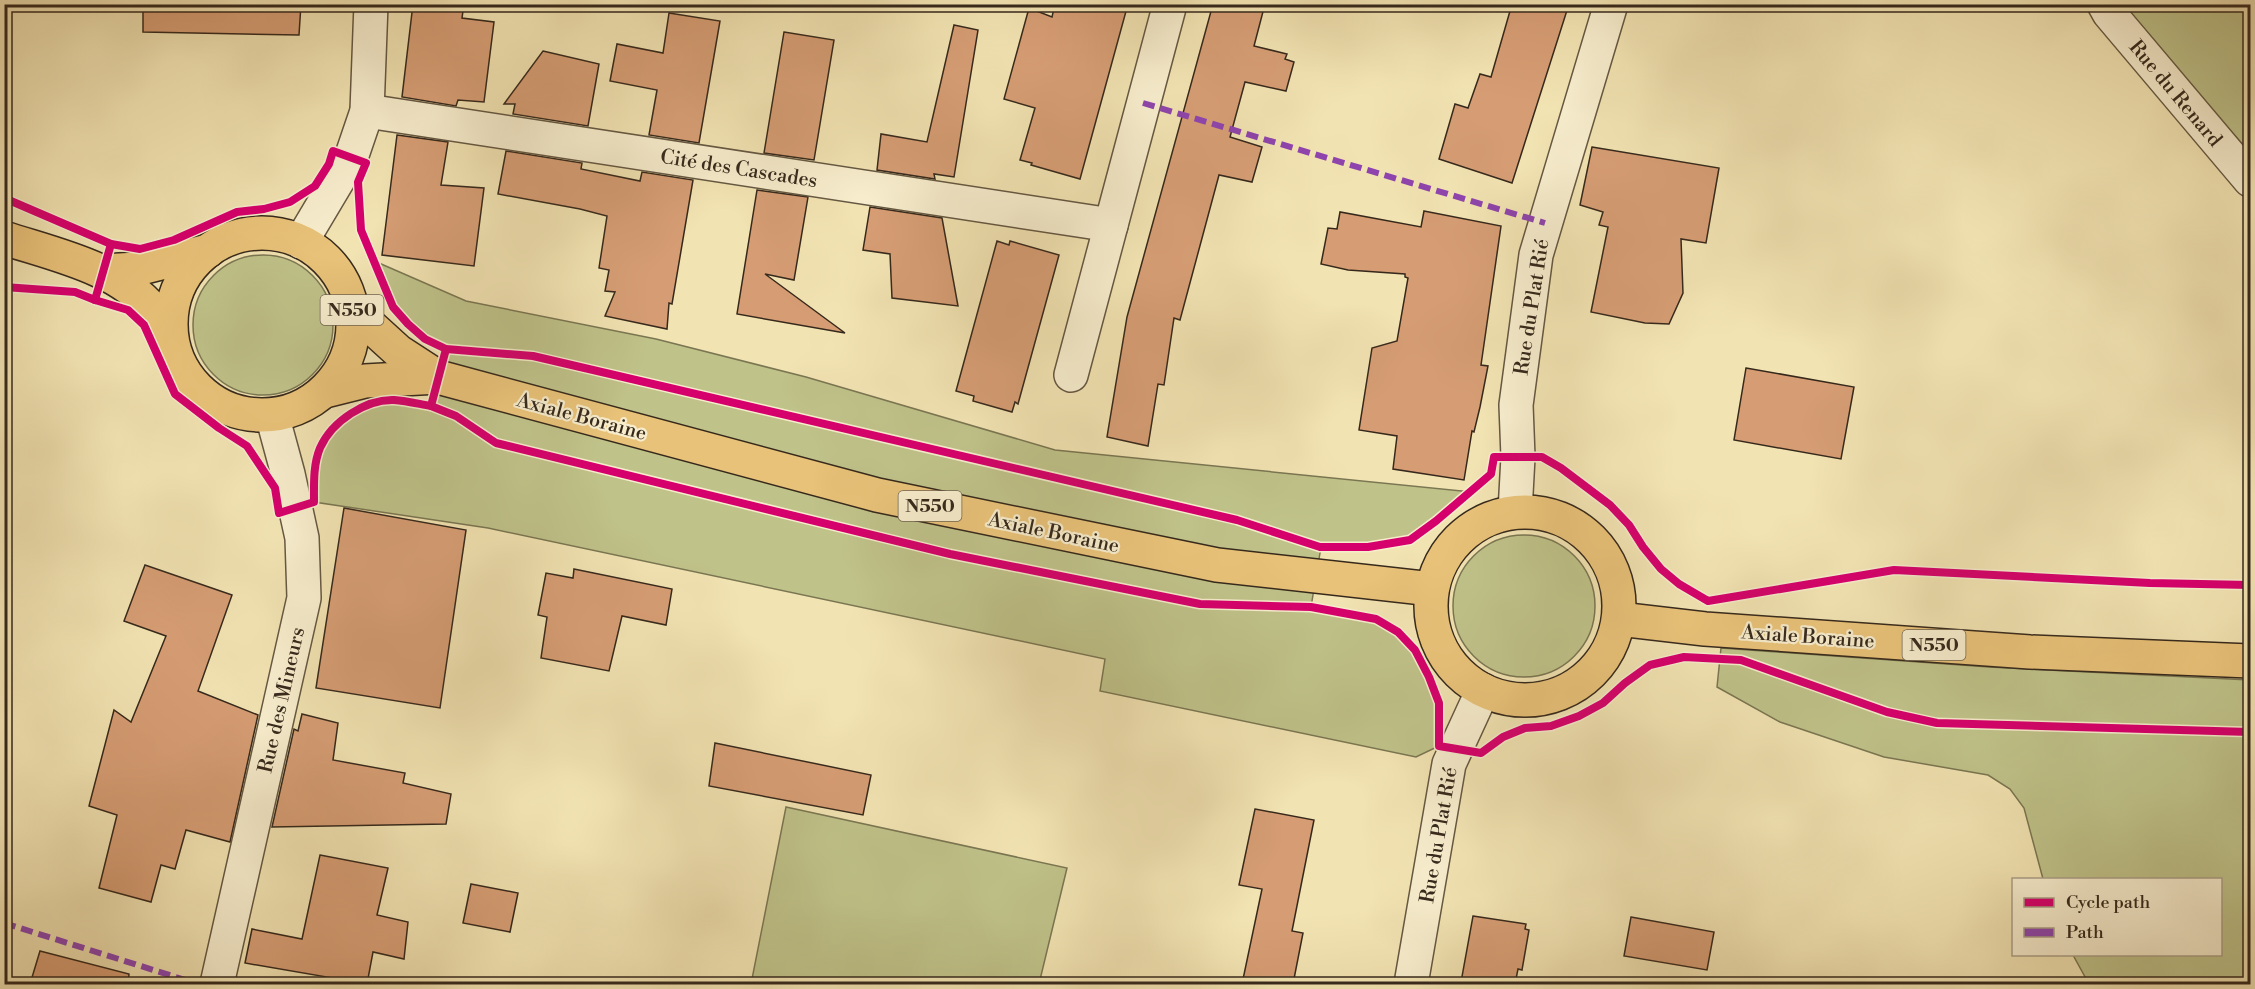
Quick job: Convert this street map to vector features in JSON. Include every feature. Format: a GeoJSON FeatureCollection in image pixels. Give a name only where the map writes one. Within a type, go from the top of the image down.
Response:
{"type":"FeatureCollection","features":[{"type":"Feature","properties":{"kind":"main road","name":"N550"},"geometry":{"type":"LineString","coordinates":[[325,391],[343,368],[352,340],[352,310],[343,282],[326,259],[301,242],[278,235],[253,234],[229,239],[208,251],[190,268],[178,289],[171,312],[171,337],[176,356],[191,382],[214,402],[242,413],[272,415],[300,407],[325,391],[365,381],[438,377]]}},
{"type":"Feature","properties":{"kind":"main road","name":"N550"},"geometry":{"type":"LineString","coordinates":[[4,237],[103,272],[130,288],[153,310],[171,337]]}},
{"type":"Feature","properties":{"kind":"main road","name":"N550"},"geometry":{"type":"LineString","coordinates":[[103,272],[137,269],[208,251]]}},
{"type":"Feature","properties":{"kind":"main road","name":"N550"},"geometry":{"type":"LineString","coordinates":[[352,310],[398,351],[438,377]]}},
{"type":"Feature","properties":{"kind":"main road","name":"Axiale Boraine"},"geometry":{"type":"LineString","coordinates":[[438,377],[889,498],[1217,566],[1432,590]]}},
{"type":"Feature","properties":{"kind":"main road"},"geometry":{"type":"LineString","coordinates":[[1515,512],[1544,513],[1570,523],[1593,540],[1610,563],[1618,590],[1619,619],[1610,647],[1593,672],[1569,689],[1541,699],[1511,699],[1483,690],[1458,673],[1440,649],[1431,620],[1432,590],[1439,566],[1452,545],[1470,529],[1491,518],[1515,512]]}},
{"type":"Feature","properties":{"kind":"main road","name":"Axiale Boraine"},"geometry":{"type":"LineString","coordinates":[[1619,619],[1705,629],[2030,652],[2250,661]]}},
{"type":"Feature","properties":{"kind":"street"},"geometry":{"type":"LineString","coordinates":[[301,242],[351,158],[367,111],[371,4]]}},
{"type":"Feature","properties":{"kind":"street"},"geometry":{"type":"LineString","coordinates":[[1071,375],[1170,4]]}},
{"type":"Feature","properties":{"kind":"street","name":"Rue du Plat Rié"},"geometry":{"type":"LineString","coordinates":[[1515,512],[1518,457],[1516,405],[1536,255],[1611,4]]}},
{"type":"Feature","properties":{"kind":"street","name":"Rue du Renard"},"geometry":{"type":"LineString","coordinates":[[2104,4],[2109,13],[2250,180]]}},
{"type":"Feature","properties":{"kind":"street","name":"Cité des Cascades"},"geometry":{"type":"LineString","coordinates":[[367,111],[1111,225]]}},
{"type":"Feature","properties":{"kind":"street","name":"Rue des Mineurs"},"geometry":{"type":"LineString","coordinates":[[217,984],[304,598],[302,538],[272,415]]}},
{"type":"Feature","properties":{"kind":"street","name":"Rue du Plat Rié"},"geometry":{"type":"LineString","coordinates":[[1412,984],[1449,764],[1483,690]]}},
{"type":"Feature","properties":{"kind":"green space"},"geometry":{"type":"Polygon","coordinates":[[[2119,5],[2250,5],[2250,153],[2119,5]]]}},
{"type":"Feature","properties":{"kind":"green space"},"geometry":{"type":"Polygon","coordinates":[[[263,255],[290,261],[302,267],[312,276],[321,286],[327,298],[333,325],[327,352],[321,364],[312,374],[302,383],[290,389],[263,395],[236,389],[224,383],[214,374],[205,364],[199,352],[193,325],[199,298],[205,286],[214,276],[224,267],[236,261],[263,255]]]}},
{"type":"Feature","properties":{"kind":"green space"},"geometry":{"type":"Polygon","coordinates":[[[372,260],[466,301],[656,339],[806,377],[1055,450],[1472,492],[1410,540],[1368,547],[1321,547],[1311,607],[1375,619],[1386,624],[1407,642],[1425,666],[1436,692],[1440,715],[1439,746],[1416,757],[1100,691],[1105,659],[488,528],[314,502],[316,461],[325,438],[341,421],[372,403],[399,400],[431,406],[446,349],[418,331],[399,315],[388,298],[372,260]]]}},
{"type":"Feature","properties":{"kind":"green space"},"geometry":{"type":"Polygon","coordinates":[[[1524,535],[1551,540],[1575,555],[1590,579],[1595,606],[1590,633],[1575,657],[1551,672],[1524,677],[1497,672],[1473,657],[1458,633],[1453,606],[1458,579],[1473,555],[1497,540],[1524,535]]]}},
{"type":"Feature","properties":{"kind":"green space"},"geometry":{"type":"Polygon","coordinates":[[[1721,648],[1989,667],[2250,680],[2250,984],[2089,984],[2074,956],[2222,956],[2222,878],[2043,878],[2024,808],[2010,789],[1988,775],[1884,757],[1780,722],[1717,687],[1721,648]]]}},
{"type":"Feature","properties":{"kind":"green space"},"geometry":{"type":"Polygon","coordinates":[[[786,807],[1067,868],[1039,984],[751,984],[786,807]]]}},
{"type":"Feature","properties":{"kind":"building"},"geometry":{"type":"Polygon","coordinates":[[[143,4],[301,4],[299,35],[143,32],[143,4]]]}},
{"type":"Feature","properties":{"kind":"building"},"geometry":{"type":"Polygon","coordinates":[[[413,4],[464,4],[462,18],[494,22],[484,102],[458,100],[456,106],[402,97],[413,4]]]}},
{"type":"Feature","properties":{"kind":"building"},"geometry":{"type":"Polygon","coordinates":[[[1055,4],[1128,4],[1080,179],[1020,160],[1035,108],[1004,99],[1029,8],[1052,17],[1055,4]]]}},
{"type":"Feature","properties":{"kind":"building"},"geometry":{"type":"Polygon","coordinates":[[[1213,4],[1265,4],[1254,46],[1287,54],[1285,59],[1294,62],[1286,91],[1245,82],[1230,137],[1262,147],[1252,182],[1219,175],[1180,320],[1174,318],[1164,385],[1158,384],[1148,446],[1107,437],[1127,317],[1213,4]]]}},
{"type":"Feature","properties":{"kind":"building"},"geometry":{"type":"Polygon","coordinates":[[[1512,4],[1569,4],[1512,183],[1439,159],[1455,104],[1468,108],[1480,74],[1491,77],[1512,4]]]}},
{"type":"Feature","properties":{"kind":"building"},"geometry":{"type":"Polygon","coordinates":[[[669,13],[720,21],[699,143],[649,135],[657,90],[610,81],[617,44],[663,53],[669,13]]]}},
{"type":"Feature","properties":{"kind":"building"},"geometry":{"type":"Polygon","coordinates":[[[954,25],[978,30],[954,177],[934,174],[935,179],[877,170],[881,134],[927,142],[954,25]]]}},
{"type":"Feature","properties":{"kind":"building"},"geometry":{"type":"Polygon","coordinates":[[[784,32],[834,40],[814,160],[764,153],[784,32]]]}},
{"type":"Feature","properties":{"kind":"building"},"geometry":{"type":"Polygon","coordinates":[[[543,51],[599,64],[588,126],[513,114],[515,104],[504,104],[543,51]]]}},
{"type":"Feature","properties":{"kind":"building"},"geometry":{"type":"Polygon","coordinates":[[[397,135],[448,142],[441,185],[484,188],[474,266],[382,255],[397,135]]]}},
{"type":"Feature","properties":{"kind":"building"},"geometry":{"type":"Polygon","coordinates":[[[1592,147],[1719,168],[1706,243],[1681,239],[1683,293],[1669,324],[1645,323],[1591,312],[1608,227],[1599,225],[1603,212],[1580,205],[1592,147]]]}},
{"type":"Feature","properties":{"kind":"building"},"geometry":{"type":"Polygon","coordinates":[[[506,151],[582,163],[581,169],[640,181],[642,172],[693,180],[672,304],[669,303],[667,329],[605,316],[615,292],[605,291],[609,270],[599,268],[607,216],[498,194],[506,151]]]}},
{"type":"Feature","properties":{"kind":"building"},"geometry":{"type":"Polygon","coordinates":[[[757,190],[808,197],[794,280],[765,274],[845,333],[737,314],[757,190]]]}},
{"type":"Feature","properties":{"kind":"building"},"geometry":{"type":"Polygon","coordinates":[[[870,207],[942,218],[958,306],[892,298],[890,254],[863,250],[870,207]]]}},
{"type":"Feature","properties":{"kind":"building"},"geometry":{"type":"Polygon","coordinates":[[[1424,211],[1501,226],[1481,365],[1488,366],[1474,432],[1472,431],[1464,480],[1393,469],[1397,436],[1359,430],[1372,348],[1397,341],[1408,278],[1405,274],[1348,270],[1321,264],[1328,228],[1337,229],[1340,212],[1421,227],[1424,211]]]}},
{"type":"Feature","properties":{"kind":"building"},"geometry":{"type":"Polygon","coordinates":[[[997,241],[1009,245],[1010,241],[1059,255],[1018,404],[1015,402],[1012,412],[973,401],[974,396],[956,391],[997,241]]]}},
{"type":"Feature","properties":{"kind":"building"},"geometry":{"type":"Polygon","coordinates":[[[1746,368],[1854,387],[1841,459],[1734,440],[1746,368]]]}},
{"type":"Feature","properties":{"kind":"building"},"geometry":{"type":"Polygon","coordinates":[[[344,508],[466,530],[440,708],[316,688],[344,508]]]}},
{"type":"Feature","properties":{"kind":"building"},"geometry":{"type":"Polygon","coordinates":[[[145,565],[232,595],[198,691],[258,715],[230,842],[186,830],[175,869],[161,865],[151,902],[99,888],[117,815],[89,806],[114,710],[131,722],[166,636],[124,621],[145,565]]]}},
{"type":"Feature","properties":{"kind":"building"},"geometry":{"type":"Polygon","coordinates":[[[574,569],[672,589],[666,625],[622,616],[609,671],[541,658],[547,617],[538,615],[546,573],[573,578],[574,569]]]}},
{"type":"Feature","properties":{"kind":"building"},"geometry":{"type":"Polygon","coordinates":[[[302,714],[338,723],[333,760],[405,773],[403,783],[451,794],[446,824],[272,827],[294,729],[298,731],[302,714]]]}},
{"type":"Feature","properties":{"kind":"building"},"geometry":{"type":"Polygon","coordinates":[[[715,743],[871,775],[863,815],[709,786],[715,743]]]}},
{"type":"Feature","properties":{"kind":"building"},"geometry":{"type":"Polygon","coordinates":[[[1255,809],[1314,820],[1292,931],[1303,933],[1293,984],[1242,984],[1262,889],[1239,885],[1255,809]]]}},
{"type":"Feature","properties":{"kind":"building"},"geometry":{"type":"Polygon","coordinates":[[[320,855],[388,868],[377,915],[408,922],[404,959],[373,952],[367,984],[245,963],[252,929],[302,939],[320,855]]]}},
{"type":"Feature","properties":{"kind":"building"},"geometry":{"type":"Polygon","coordinates":[[[471,884],[518,893],[510,932],[463,923],[471,884]]]}},
{"type":"Feature","properties":{"kind":"building"},"geometry":{"type":"Polygon","coordinates":[[[1473,916],[1526,924],[1525,929],[1529,930],[1522,970],[1518,969],[1515,984],[1461,982],[1473,916]]]}},
{"type":"Feature","properties":{"kind":"building"},"geometry":{"type":"Polygon","coordinates":[[[1631,917],[1714,932],[1707,970],[1624,956],[1631,917]]]}},
{"type":"Feature","properties":{"kind":"building"},"geometry":{"type":"Polygon","coordinates":[[[40,951],[129,974],[128,984],[30,984],[40,951]]]}},
{"type":"Feature","properties":{"kind":"marked path"},"geometry":{"type":"LineString","coordinates":[[1143,103],[1545,223]]}},
{"type":"Feature","properties":{"kind":"marked path"},"geometry":{"type":"LineString","coordinates":[[4,923],[198,984]]}},
{"type":"Feature","properties":{"kind":"cycle path"},"geometry":{"type":"LineString","coordinates":[[4,198],[111,244],[140,249],[174,240],[237,212],[264,209],[290,202],[315,186],[329,164],[333,151],[366,163],[358,182],[361,230],[393,307],[425,339],[446,349],[533,356],[1237,520],[1320,547],[1368,547],[1410,540],[1491,474],[1494,457],[1542,457],[1561,468],[1610,505],[1629,525],[1661,569],[1679,584],[1708,601],[1894,570],[2150,583],[2250,585]]}},
{"type":"Feature","properties":{"kind":"cycle path"},"geometry":{"type":"LineString","coordinates":[[4,287],[75,292],[95,300],[111,244]]}},
{"type":"Feature","properties":{"kind":"cycle path"},"geometry":{"type":"LineString","coordinates":[[95,300],[128,310],[144,325],[175,394],[219,428],[247,446],[275,488],[279,513],[314,502],[315,468],[318,454],[325,438],[341,421],[361,408],[383,401],[399,400],[431,406]]}},
{"type":"Feature","properties":{"kind":"cycle path"},"geometry":{"type":"LineString","coordinates":[[446,349],[431,406],[456,416],[496,443],[950,554],[1200,604],[1311,607],[1376,619],[1398,632],[1415,650],[1429,677],[1439,703],[1439,746],[1481,753],[1503,737],[1525,728],[1551,726],[1579,716],[1603,703],[1650,665],[1684,657],[1741,660],[1887,712],[1937,723],[2250,732]]}}]}
